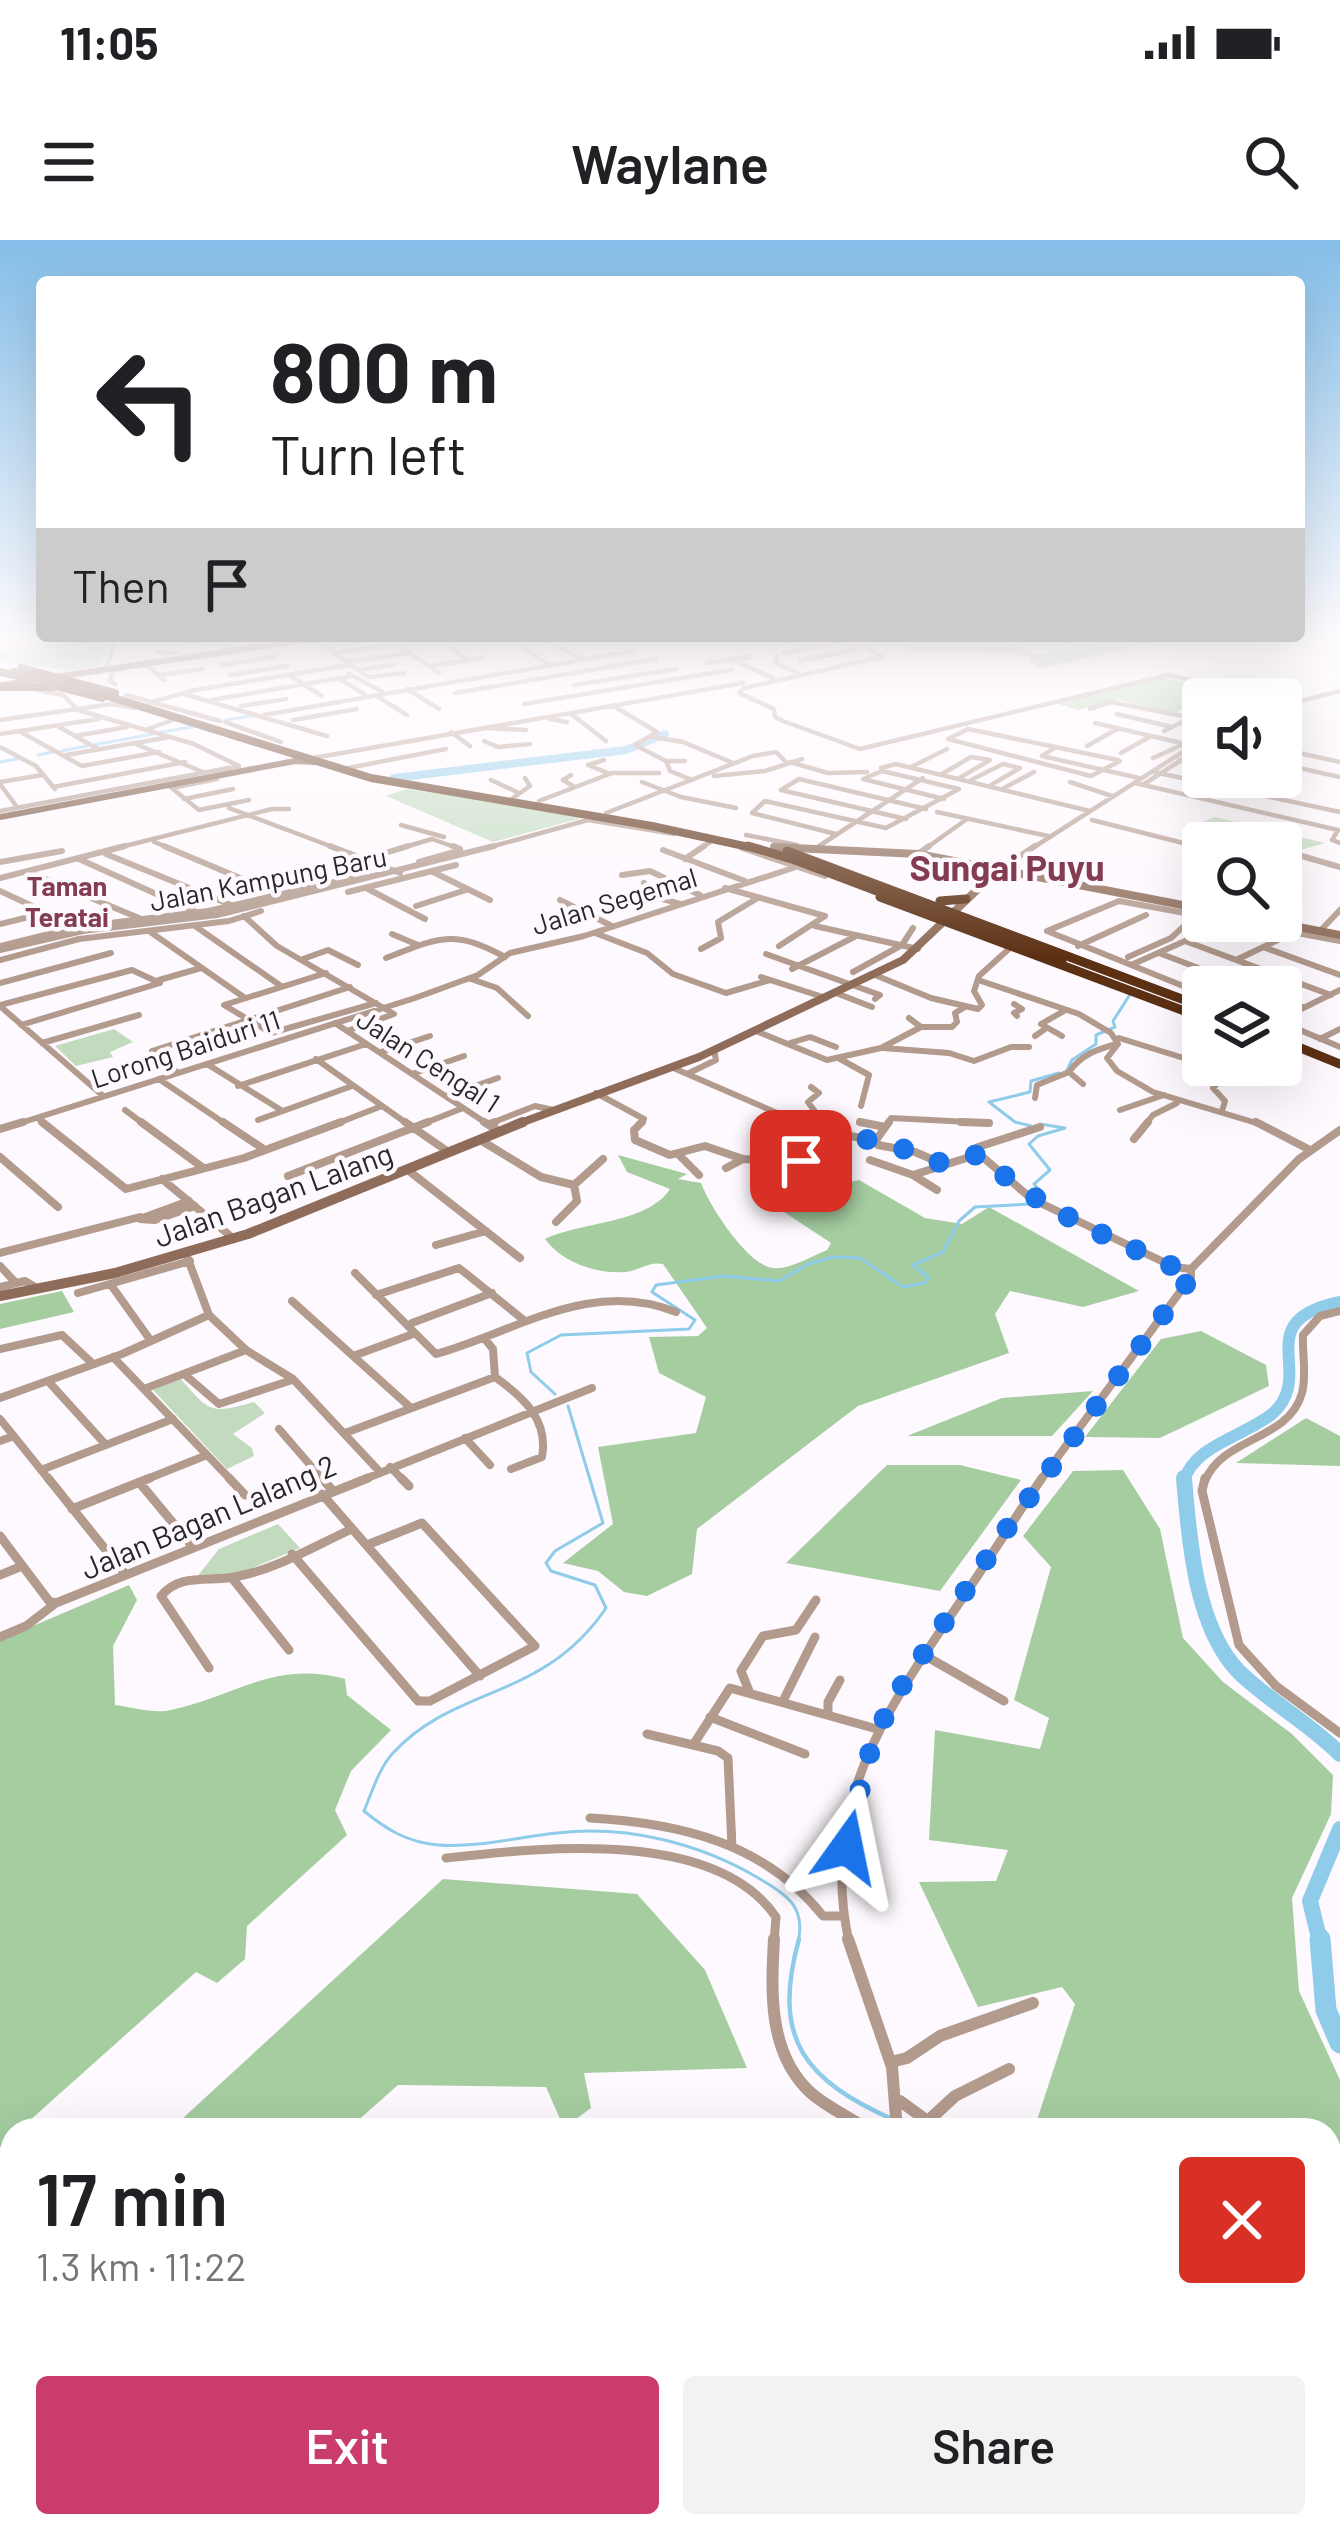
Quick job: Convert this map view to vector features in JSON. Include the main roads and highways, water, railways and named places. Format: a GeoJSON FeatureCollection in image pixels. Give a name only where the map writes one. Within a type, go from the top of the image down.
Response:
{"type":"FeatureCollection","features":[{"type":"Feature","properties":{"kind":"highway"},"geometry":{"type":"LineString","coordinates":[[263,742],[297,757],[418,785],[516,795],[796,862],[1182,1004]]}},
{"type":"Feature","properties":{"kind":"highway"},"geometry":{"type":"LineString","coordinates":[[267,742],[411,787],[818,852],[917,898],[1182,1004]]}},
{"type":"Feature","properties":{"kind":"highway"},"geometry":{"type":"LineString","coordinates":[[751,840],[796,862]]}},
{"type":"Feature","properties":{"kind":"highway"},"geometry":{"type":"LineString","coordinates":[[717,841],[1182,1005]]}},
{"type":"Feature","properties":{"kind":"highway"},"geometry":{"type":"LineString","coordinates":[[917,898],[969,900],[974,916],[990,926]]}},
{"type":"Feature","properties":{"kind":"highway"},"geometry":{"type":"LineString","coordinates":[[920,912],[934,910],[931,903]]}},
{"type":"Feature","properties":{"kind":"highway"},"geometry":{"type":"LineString","coordinates":[[920,912],[933,926],[934,935],[986,938]]}},
{"type":"Feature","properties":{"kind":"highway"},"geometry":{"type":"LineString","coordinates":[[974,933],[970,929],[974,926],[990,926]]}},
{"type":"Feature","properties":{"kind":"highway"},"geometry":{"type":"LineString","coordinates":[[1302,1051],[1340,1066]]}},
{"type":"Feature","properties":{"kind":"main road"},"geometry":{"type":"LineString","coordinates":[[0,814],[170,787],[297,757]]}},
{"type":"Feature","properties":{"kind":"main road"},"geometry":{"type":"LineString","coordinates":[[0,814],[316,760]]}},
{"type":"Feature","properties":{"kind":"main road"},"geometry":{"type":"LineString","coordinates":[[818,852],[918,854],[1182,905]]}},
{"type":"Feature","properties":{"kind":"main road","name":"Jalan Bagan Lalang"},"geometry":{"type":"LineString","coordinates":[[0,1296],[188,1257],[409,1172],[595,1092],[762,1033],[854,978],[875,974],[919,948],[969,900],[989,871]]}},
{"type":"Feature","properties":{"kind":"main road"},"geometry":{"type":"LineString","coordinates":[[1302,928],[1340,938]]}},
{"type":"Feature","properties":{"kind":"waterway"},"geometry":{"type":"LineString","coordinates":[[93,745],[108,742]]}},
{"type":"Feature","properties":{"kind":"waterway"},"geometry":{"type":"LineString","coordinates":[[394,778],[626,750],[645,742]]}},
{"type":"Feature","properties":{"kind":"waterway"},"geometry":{"type":"LineString","coordinates":[[61,751],[87,746]]}},
{"type":"Feature","properties":{"kind":"waterway"},"geometry":{"type":"LineString","coordinates":[[38,755],[53,752]]}},
{"type":"Feature","properties":{"kind":"waterway"},"geometry":{"type":"LineString","coordinates":[[0,762],[17,759]]}},
{"type":"Feature","properties":{"kind":"waterway"},"geometry":{"type":"LineString","coordinates":[[1067,1070],[1072,1060],[1096,1044],[1096,1035],[1115,1027],[1113,1021],[1129,996]]}},
{"type":"Feature","properties":{"kind":"waterway"},"geometry":{"type":"LineString","coordinates":[[1031,1126],[1015,1122],[989,1102],[1030,1092],[1031,1081],[1059,1073]]}},
{"type":"Feature","properties":{"kind":"waterway"},"geometry":{"type":"LineString","coordinates":[[1040,1124],[1065,1128],[1038,1136],[1029,1144],[1050,1170],[1034,1184],[1045,1197],[1040,1200]]}},
{"type":"Feature","properties":{"kind":"waterway"},"geometry":{"type":"LineString","coordinates":[[555,1394],[531,1372],[527,1353],[561,1335],[689,1329],[695,1320],[652,1292],[656,1285],[724,1276],[779,1281],[808,1264],[833,1257],[860,1258],[903,1287],[925,1283],[929,1278],[913,1265],[943,1252],[959,1221],[975,1207],[1031,1204]]}},
{"type":"Feature","properties":{"kind":"waterway"},"geometry":{"type":"LineString","coordinates":[[1184,1480],[1198,1458],[1272,1414],[1289,1382],[1288,1350],[1297,1322],[1312,1311],[1340,1302]]}},
{"type":"Feature","properties":{"kind":"waterway"},"geometry":{"type":"LineString","coordinates":[[568,1406],[603,1523],[555,1551],[546,1563],[551,1571],[595,1585],[606,1608],[555,1660],[418,1731],[388,1759],[364,1811],[398,1834],[438,1845],[583,1831],[636,1835],[688,1847],[737,1866],[786,1897],[797,1911],[798,1942]]}},
{"type":"Feature","properties":{"kind":"waterway"},"geometry":{"type":"LineString","coordinates":[[1184,1480],[1197,1581],[1224,1653],[1251,1683],[1340,1754]]}},
{"type":"Feature","properties":{"kind":"waterway"},"geometry":{"type":"LineString","coordinates":[[1320,1942],[1310,1901],[1340,1829]]}},
{"type":"Feature","properties":{"kind":"waterway"},"geometry":{"type":"LineString","coordinates":[[799,1939],[790,2004],[793,2030],[803,2052],[838,2089],[890,2118]]}},
{"type":"Feature","properties":{"kind":"waterway"},"geometry":{"type":"LineString","coordinates":[[1320,1939],[1326,2010],[1340,2043]]}},
{"type":"Feature","properties":{"kind":"district","name":"Sungai Puyu"},"geometry":{"type":"Point","coordinates":[1007,866]}},
{"type":"Feature","properties":{"kind":"district","name":"Taman Teratai"},"geometry":{"type":"Point","coordinates":[67,900]}}]}
